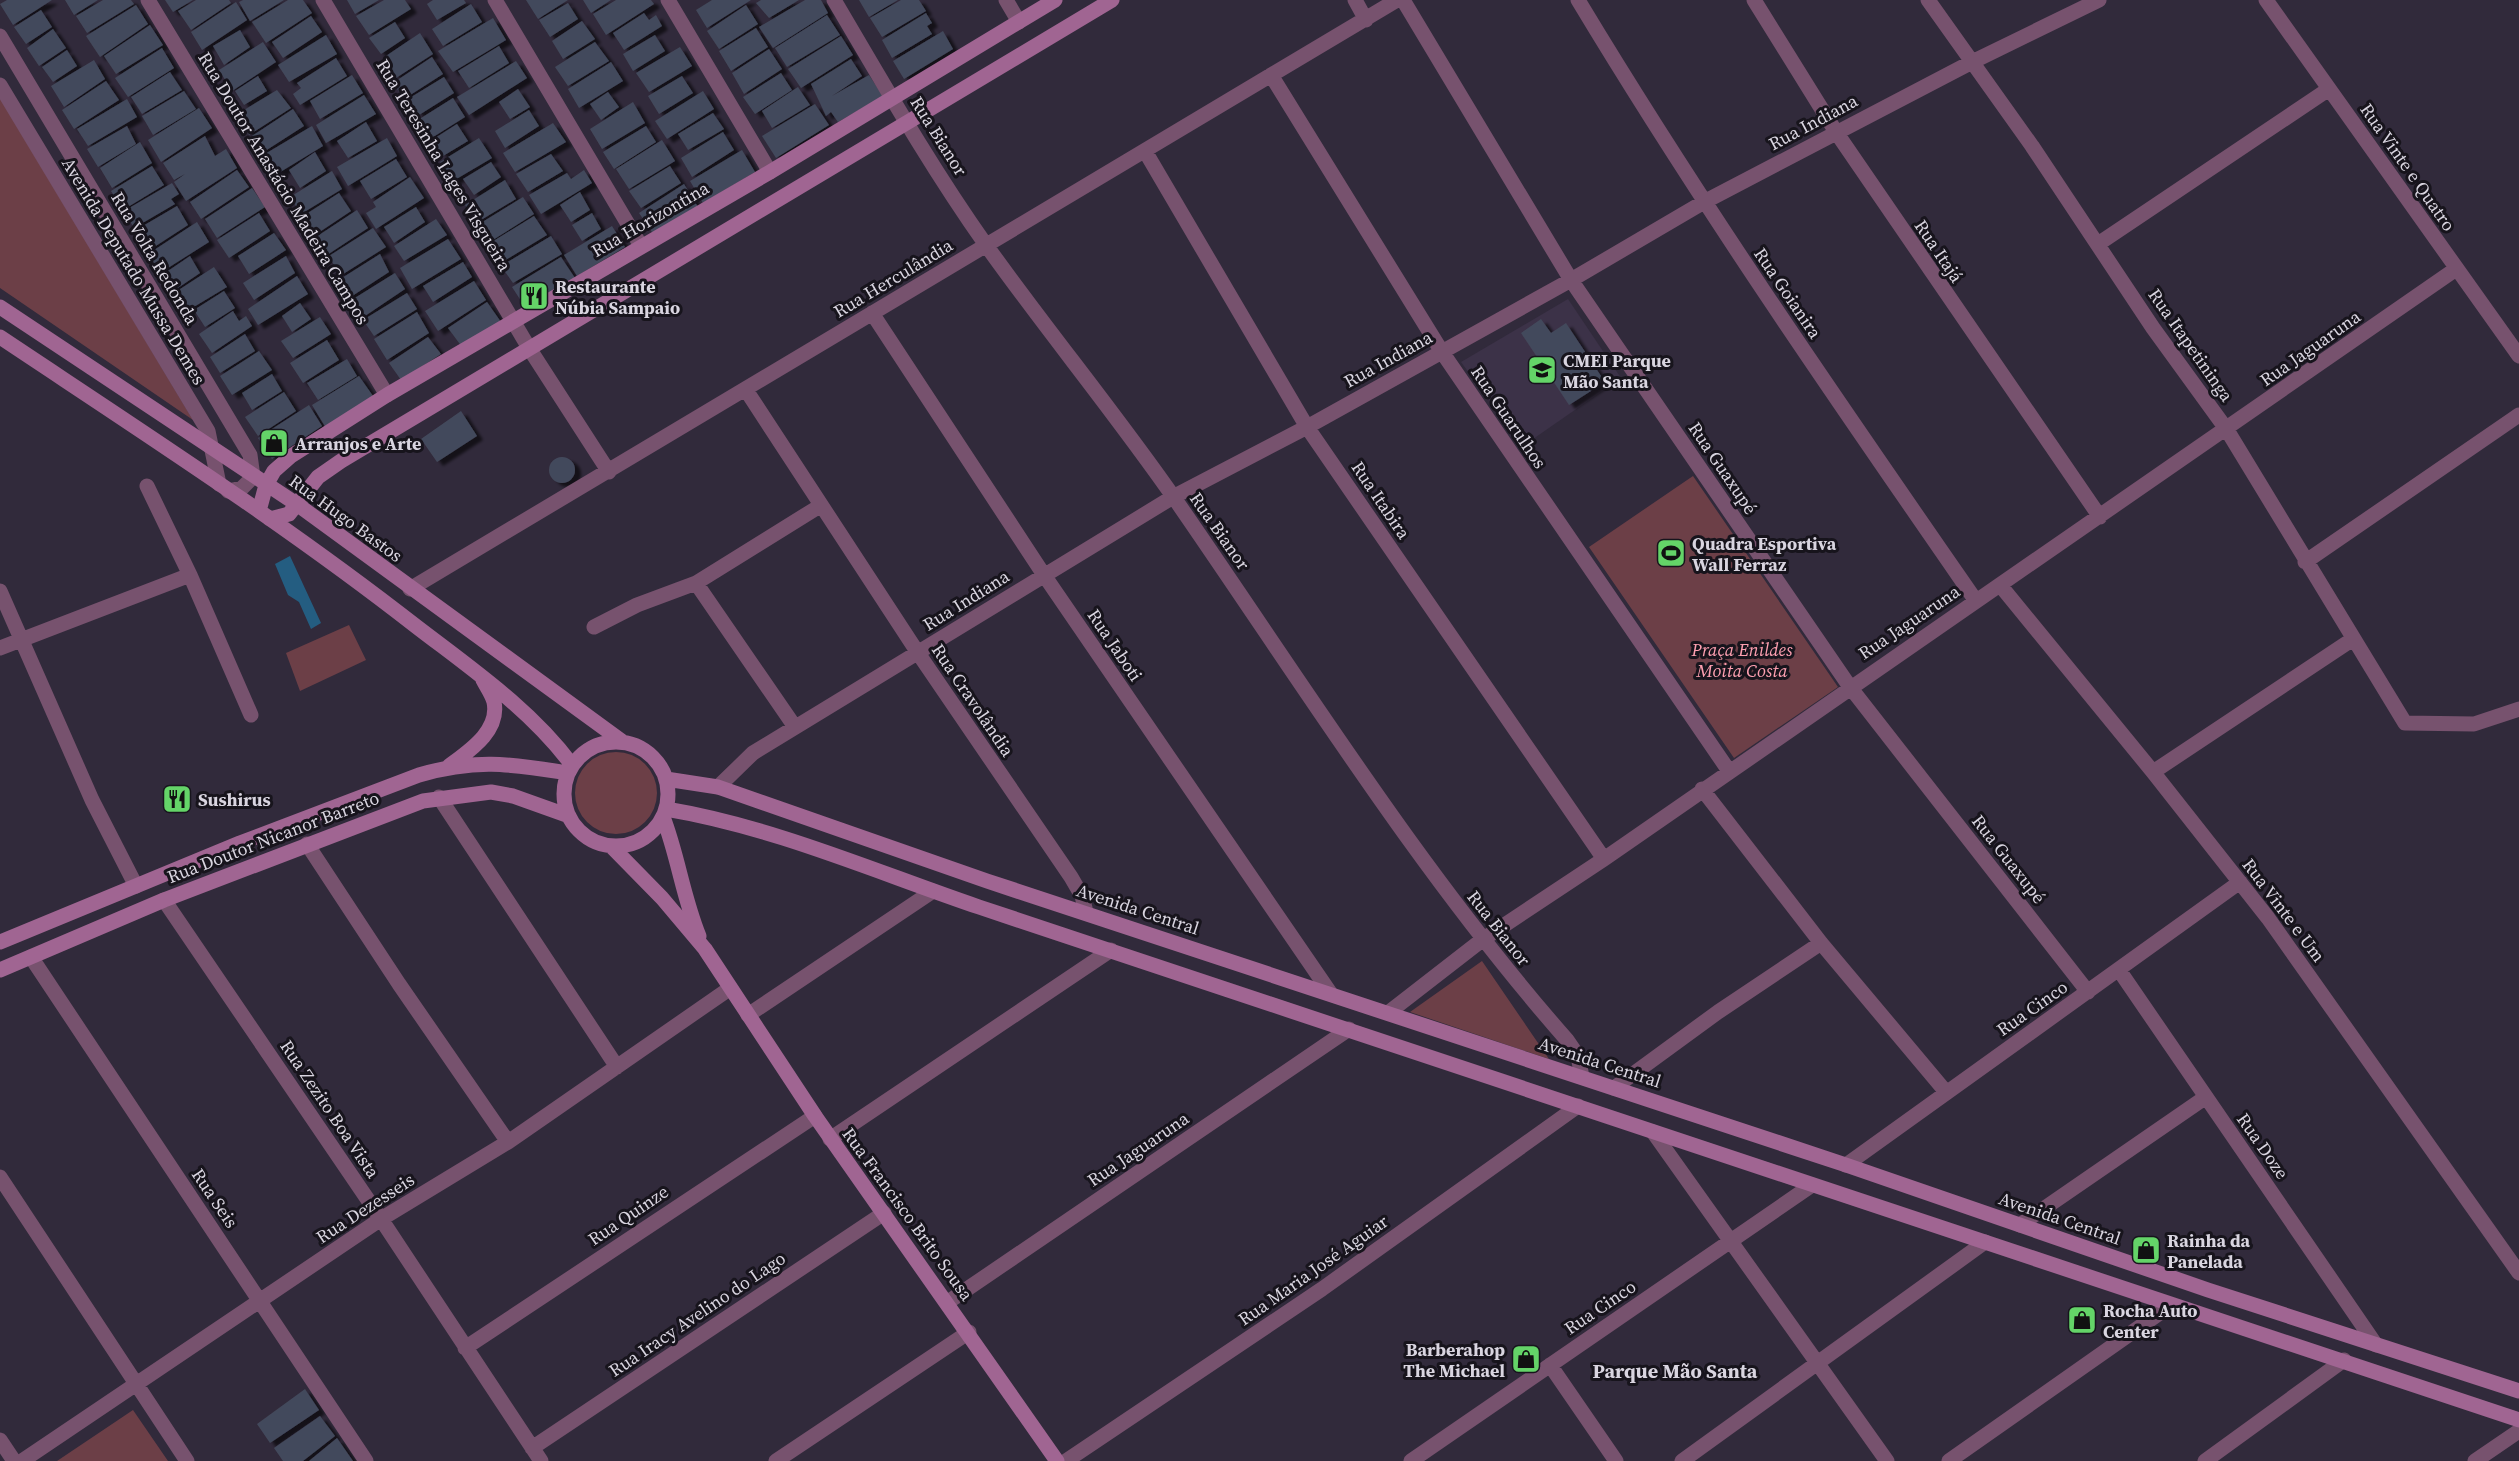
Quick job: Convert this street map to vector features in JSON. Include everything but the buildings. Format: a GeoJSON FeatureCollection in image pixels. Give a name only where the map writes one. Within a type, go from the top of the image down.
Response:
{"type":"FeatureCollection","features":[{"type":"Feature","properties":{"kind":"main road","name":"Rua Horizontina"},"geometry":{"type":"LineString","coordinates":[[264,515],[259,481],[291,456],[387,395],[770,172],[1055,0]]}},
{"type":"Feature","properties":{"kind":"main road"},"geometry":{"type":"LineString","coordinates":[[264,515],[289,514],[318,477],[341,461],[1112,0]]}},
{"type":"Feature","properties":{"kind":"main road","name":"Rua Hugo Bastos"},"geometry":{"type":"LineString","coordinates":[[0,307],[298,505],[410,589],[577,706],[622,742]]}},
{"type":"Feature","properties":{"kind":"main road"},"geometry":{"type":"LineString","coordinates":[[0,337],[224,487],[388,604],[526,713],[570,769]]}},
{"type":"Feature","properties":{"kind":"main road"},"geometry":{"type":"LineString","coordinates":[[449,766],[484,736],[494,714],[494,700],[481,676]]}},
{"type":"Feature","properties":{"kind":"main road"},"geometry":{"type":"LineString","coordinates":[[664,813],[654,830],[641,840],[627,845],[611,846],[594,841],[579,830],[569,816],[564,799],[570,769],[582,754],[594,746],[622,742],[650,754],[666,779],[664,813],[688,909],[705,949]]}},
{"type":"Feature","properties":{"kind":"main road","name":"Rua Doutor Nicanor Barreto"},"geometry":{"type":"LineString","coordinates":[[0,942],[394,783],[449,766],[500,762],[570,769]]}},
{"type":"Feature","properties":{"kind":"main road","name":"Avenida Central"},"geometry":{"type":"LineString","coordinates":[[666,779],[718,787],[987,881],[1582,1077],[2255,1305],[2519,1391]]}},
{"type":"Feature","properties":{"kind":"main road","name":"Rua Doutor Nicanor Barreto"},"geometry":{"type":"LineString","coordinates":[[0,970],[164,900],[405,806],[439,797],[491,792],[513,796],[569,816]]}},
{"type":"Feature","properties":{"kind":"main road"},"geometry":{"type":"LineString","coordinates":[[664,813],[725,820],[846,859],[979,907],[2245,1330],[2344,1360],[2519,1419]]}},
{"type":"Feature","properties":{"kind":"main road"},"geometry":{"type":"LineString","coordinates":[[611,846],[662,898],[705,949]]}},
{"type":"Feature","properties":{"kind":"main road"},"geometry":{"type":"LineString","coordinates":[[979,907],[987,881]]}},
{"type":"Feature","properties":{"kind":"main road","name":"Rua Francisco Brito Sousa"},"geometry":{"type":"LineString","coordinates":[[705,949],[729,989],[830,1139],[948,1302],[1057,1461]]}},
{"type":"Feature","properties":{"kind":"main road"},"geometry":{"type":"LineString","coordinates":[[2245,1330],[2255,1305]]}},
{"type":"Feature","properties":{"kind":"street","name":"Rua Doutor Anastácio Madeira Campos"},"geometry":{"type":"LineString","coordinates":[[148,0],[387,395]]}},
{"type":"Feature","properties":{"kind":"street","name":"Rua Teresinha Lages Visgueira"},"geometry":{"type":"LineString","coordinates":[[323,0],[529,348],[609,472]]}},
{"type":"Feature","properties":{"kind":"street"},"geometry":{"type":"LineString","coordinates":[[495,0],[641,246]]}},
{"type":"Feature","properties":{"kind":"street"},"geometry":{"type":"LineString","coordinates":[[668,0],[770,172]]}},
{"type":"Feature","properties":{"kind":"street","name":"Rua Bianor"},"geometry":{"type":"LineString","coordinates":[[834,0],[906,123],[986,245],[1173,497],[1390,813],[1482,940],[1567,1040],[1578,1056],[1582,1077]]}},
{"type":"Feature","properties":{"kind":"street"},"geometry":{"type":"LineString","coordinates":[[1006,0],[1019,22]]}},
{"type":"Feature","properties":{"kind":"street"},"geometry":{"type":"LineString","coordinates":[[1355,0],[1366,20]]}},
{"type":"Feature","properties":{"kind":"street","name":"Rua Herculândia"},"geometry":{"type":"LineString","coordinates":[[410,589],[1397,0]]}},
{"type":"Feature","properties":{"kind":"street","name":"Rua Guaxupé"},"geometry":{"type":"LineString","coordinates":[[1403,0],[1571,280],[1850,687],[2088,992]]}},
{"type":"Feature","properties":{"kind":"street","name":"Rua Goianira"},"geometry":{"type":"LineString","coordinates":[[1578,0],[1704,202],[1976,601]]}},
{"type":"Feature","properties":{"kind":"street","name":"Rua Itajá"},"geometry":{"type":"LineString","coordinates":[[1754,0],[1836,132],[1961,319],[2100,517]]}},
{"type":"Feature","properties":{"kind":"street","name":"Rua Itapetininga"},"geometry":{"type":"LineString","coordinates":[[1928,0],[2098,244],[2153,328],[2227,430],[2305,562],[2405,723],[2474,724],[2519,709]]}},
{"type":"Feature","properties":{"kind":"street","name":"Rua Indiana"},"geometry":{"type":"LineString","coordinates":[[718,787],[739,764],[795,727],[1173,497],[1307,427],[1442,352],[1704,202],[1972,62],[2099,0]]}},
{"type":"Feature","properties":{"kind":"street","name":"Rua Vinte e Quatro"},"geometry":{"type":"LineString","coordinates":[[2266,0],[2519,356]]}},
{"type":"Feature","properties":{"kind":"street","name":"Rua Volta Redonda"},"geometry":{"type":"LineString","coordinates":[[0,36],[248,450],[259,481]]}},
{"type":"Feature","properties":{"kind":"street","name":"Rua Guarulhos"},"geometry":{"type":"LineString","coordinates":[[1271,75],[1442,352],[1729,771]]}},
{"type":"Feature","properties":{"kind":"street","name":"Avenida Deputado Mussa Demes"},"geometry":{"type":"LineString","coordinates":[[0,85],[208,431],[224,487]]}},
{"type":"Feature","properties":{"kind":"street"},"geometry":{"type":"LineString","coordinates":[[2098,244],[2329,89]]}},
{"type":"Feature","properties":{"kind":"street","name":"Rua Itabira"},"geometry":{"type":"LineString","coordinates":[[1145,151],[1307,427],[1604,859]]}},
{"type":"Feature","properties":{"kind":"street","name":"Rua Jaguaruna"},"geometry":{"type":"LineString","coordinates":[[1388,1013],[1482,940],[1604,859],[1850,687],[2227,430],[2456,269]]}},
{"type":"Feature","properties":{"kind":"street","name":"Rua Jaboti"},"geometry":{"type":"LineString","coordinates":[[872,313],[1044,575],[1332,994]]}},
{"type":"Feature","properties":{"kind":"street","name":"Rua Cravolândia"},"geometry":{"type":"LineString","coordinates":[[746,390],[918,653],[1071,877],[1082,896],[1086,912]]}},
{"type":"Feature","properties":{"kind":"street"},"geometry":{"type":"LineString","coordinates":[[2305,562],[2519,415]]}},
{"type":"Feature","properties":{"kind":"street"},"geometry":{"type":"LineString","coordinates":[[224,487],[242,488],[259,481]]}},
{"type":"Feature","properties":{"kind":"street"},"geometry":{"type":"LineString","coordinates":[[147,486],[190,575],[251,715]]}},
{"type":"Feature","properties":{"kind":"street"},"geometry":{"type":"LineString","coordinates":[[594,627],[637,605],[696,583],[820,506]]}},
{"type":"Feature","properties":{"kind":"street"},"geometry":{"type":"LineString","coordinates":[[0,648],[21,638],[190,575]]}},
{"type":"Feature","properties":{"kind":"street"},"geometry":{"type":"LineString","coordinates":[[696,583],[795,727]]}},
{"type":"Feature","properties":{"kind":"street","name":"Rua Vinte e Um"},"geometry":{"type":"LineString","coordinates":[[2000,585],[2240,882],[2519,1273]]}},
{"type":"Feature","properties":{"kind":"street"},"geometry":{"type":"LineString","coordinates":[[0,591],[92,800],[136,886]]}},
{"type":"Feature","properties":{"kind":"street"},"geometry":{"type":"LineString","coordinates":[[2153,772],[2353,639]]}},
{"type":"Feature","properties":{"kind":"street"},"geometry":{"type":"LineString","coordinates":[[1702,789],[1821,944],[1946,1092]]}},
{"type":"Feature","properties":{"kind":"street"},"geometry":{"type":"LineString","coordinates":[[439,797],[617,1066]]}},
{"type":"Feature","properties":{"kind":"street"},"geometry":{"type":"LineString","coordinates":[[307,844],[507,1142]]}},
{"type":"Feature","properties":{"kind":"street","name":"Rua Cinco"},"geometry":{"type":"LineString","coordinates":[[1846,1165],[2240,882]]}},
{"type":"Feature","properties":{"kind":"street"},"geometry":{"type":"LineString","coordinates":[[748,1015],[933,891]]}},
{"type":"Feature","properties":{"kind":"street","name":"Rua Zezito Boa Vista"},"geometry":{"type":"LineString","coordinates":[[164,900],[381,1219],[541,1461]]}},
{"type":"Feature","properties":{"kind":"street"},"geometry":{"type":"LineString","coordinates":[[1614,1088],[1718,1012],[1821,944]]}},
{"type":"Feature","properties":{"kind":"street"},"geometry":{"type":"LineString","coordinates":[[830,1139],[1111,950]]}},
{"type":"Feature","properties":{"kind":"street","name":"Rua Seis"},"geometry":{"type":"LineString","coordinates":[[31,957],[366,1461]]}},
{"type":"Feature","properties":{"kind":"street","name":"Rua Doze"},"geometry":{"type":"LineString","coordinates":[[2118,969],[2376,1345]]}},
{"type":"Feature","properties":{"kind":"street","name":"Rua Dezesseis"},"geometry":{"type":"LineString","coordinates":[[22,1461],[137,1386],[381,1219],[507,1142],[729,989]]}},
{"type":"Feature","properties":{"kind":"street","name":"Rua Jaguaruna"},"geometry":{"type":"LineString","coordinates":[[948,1302],[1349,1029]]}},
{"type":"Feature","properties":{"kind":"street"},"geometry":{"type":"LineString","coordinates":[[2020,1225],[2206,1097]]}},
{"type":"Feature","properties":{"kind":"street","name":"Rua Maria José Aguiar"},"geometry":{"type":"LineString","coordinates":[[1066,1461],[1322,1289],[1578,1106]]}},
{"type":"Feature","properties":{"kind":"street","name":"Rua Quinze"},"geometry":{"type":"LineString","coordinates":[[465,1348],[815,1116]]}},
{"type":"Feature","properties":{"kind":"street"},"geometry":{"type":"LineString","coordinates":[[1653,1132],[1887,1461]]}},
{"type":"Feature","properties":{"kind":"street"},"geometry":{"type":"LineString","coordinates":[[0,1177],[188,1461]]}},
{"type":"Feature","properties":{"kind":"street","name":"Rua Cinco"},"geometry":{"type":"LineString","coordinates":[[1411,1461],[1812,1185]]}},
{"type":"Feature","properties":{"kind":"street","name":"Rua Iracy Avelino do Lago"},"geometry":{"type":"LineString","coordinates":[[532,1448],[884,1213]]}},
{"type":"Feature","properties":{"kind":"street"},"geometry":{"type":"LineString","coordinates":[[1682,1461],[1985,1242]]}},
{"type":"Feature","properties":{"kind":"street"},"geometry":{"type":"LineString","coordinates":[[1949,1461],[2171,1305]]}},
{"type":"Feature","properties":{"kind":"street"},"geometry":{"type":"LineString","coordinates":[[776,1461],[969,1332]]}},
{"type":"Feature","properties":{"kind":"street"},"geometry":{"type":"LineString","coordinates":[[2205,1461],[2344,1360]]}},
{"type":"Feature","properties":{"kind":"street"},"geometry":{"type":"LineString","coordinates":[[1550,1365],[1616,1461]]}},
{"type":"Feature","properties":{"kind":"street"},"geometry":{"type":"LineString","coordinates":[[2475,1461],[2519,1431]]}},
{"type":"Feature","properties":{"kind":"street"},"geometry":{"type":"LineString","coordinates":[[0,1440],[14,1461]]}},
{"type":"Feature","properties":{"kind":"shaded area","name":"CMEI Parque Mão Santa"},"geometry":{"type":"Polygon","coordinates":[[[1568,299],[1621,378],[1523,446],[1461,362],[1568,299]]]}},
{"type":"Feature","properties":{"kind":"green space"},"geometry":{"type":"Polygon","coordinates":[[[0,98],[193,420],[0,288],[0,98]]]}},
{"type":"Feature","properties":{"kind":"green space","name":"Praça Enildes Moita Costa"},"geometry":{"type":"Polygon","coordinates":[[[1693,476],[1838,687],[1734,758],[1589,547],[1693,476]]]}},
{"type":"Feature","properties":{"kind":"green space"},"geometry":{"type":"Polygon","coordinates":[[[349,625],[366,660],[300,691],[286,653],[349,625]]]}},
{"type":"Feature","properties":{"kind":"green space"},"geometry":{"type":"Polygon","coordinates":[[[616,752],[632,755],[645,764],[654,777],[657,793],[654,809],[645,822],[632,831],[616,834],[600,831],[587,822],[578,809],[575,793],[578,777],[587,764],[600,755],[616,752]]]}},
{"type":"Feature","properties":{"kind":"green space"},"geometry":{"type":"Polygon","coordinates":[[[1482,961],[1549,1059],[1410,1012],[1482,961]]]}},
{"type":"Feature","properties":{"kind":"green space"},"geometry":{"type":"Polygon","coordinates":[[[133,1410],[168,1461],[57,1461],[133,1410]]]}},
{"type":"Feature","properties":{"kind":"water"},"geometry":{"type":"Polygon","coordinates":[[[290,556],[321,623],[311,629],[299,602],[288,595],[275,564],[290,556]]]}},
{"type":"Feature","properties":{"kind":"place","name":"Restaurante Núbia Sampaio"},"geometry":{"type":"Point","coordinates":[534,296]}},
{"type":"Feature","properties":{"kind":"place","name":"CMEI Parque Mão Santa"},"geometry":{"type":"Point","coordinates":[1542,370]}},
{"type":"Feature","properties":{"kind":"place","name":"Arranjos e Arte"},"geometry":{"type":"Point","coordinates":[274,443]}},
{"type":"Feature","properties":{"kind":"place","name":"Quadra Esportiva Wall Ferraz"},"geometry":{"type":"Point","coordinates":[1671,553]}},
{"type":"Feature","properties":{"kind":"place","name":"Sushirus"},"geometry":{"type":"Point","coordinates":[177,799]}},
{"type":"Feature","properties":{"kind":"place","name":"Rainha da Panelada"},"geometry":{"type":"Point","coordinates":[2146,1250]}},
{"type":"Feature","properties":{"kind":"place","name":"Rocha Auto Center"},"geometry":{"type":"Point","coordinates":[2082,1320]}},
{"type":"Feature","properties":{"kind":"place","name":"Barberahop The Michael"},"geometry":{"type":"Point","coordinates":[1526,1359]}},
{"type":"Feature","properties":{"kind":"district","name":"Parque Mão Santa"},"geometry":{"type":"Point","coordinates":[1675,1371]}}]}
